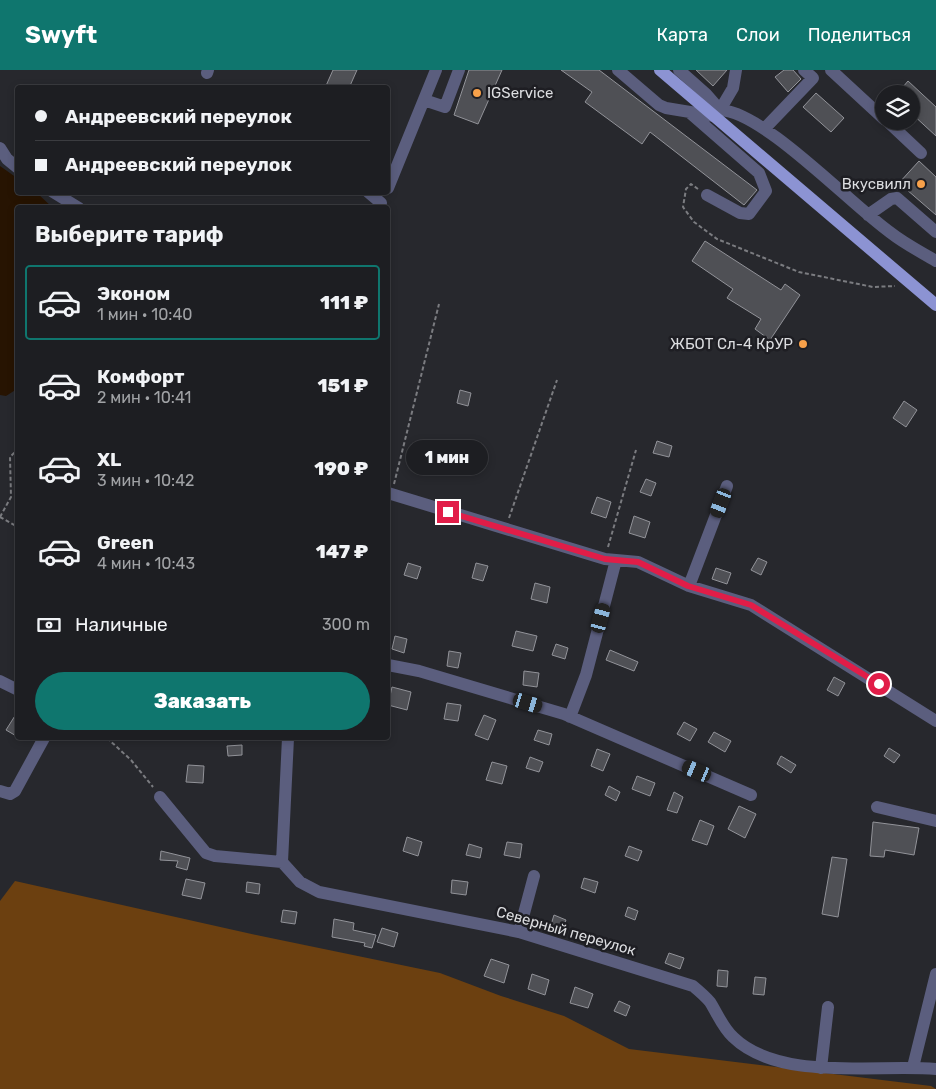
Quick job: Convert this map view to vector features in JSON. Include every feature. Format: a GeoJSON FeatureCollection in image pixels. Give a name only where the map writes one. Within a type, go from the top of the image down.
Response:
{"type":"FeatureCollection","features":[{"type":"Feature","properties":{"kind":"main road"},"geometry":{"type":"LineString","coordinates":[[660,70],[716,113],[936,305]]}},
{"type":"Feature","properties":{"kind":"street"},"geometry":{"type":"LineString","coordinates":[[390,183],[436,70]]}},
{"type":"Feature","properties":{"kind":"street"},"geometry":{"type":"LineString","coordinates":[[424,100],[444,107],[459,70]]}},
{"type":"Feature","properties":{"kind":"street"},"geometry":{"type":"LineString","coordinates":[[618,70],[659,106],[678,112],[716,113],[730,110],[765,128],[891,234],[936,262]]}},
{"type":"Feature","properties":{"kind":"street"},"geometry":{"type":"LineString","coordinates":[[679,70],[706,94],[716,113]]}},
{"type":"Feature","properties":{"kind":"street"},"geometry":{"type":"LineString","coordinates":[[716,113],[733,88],[736,70]]}},
{"type":"Feature","properties":{"kind":"street"},"geometry":{"type":"LineString","coordinates":[[831,70],[875,110]]}},
{"type":"Feature","properties":{"kind":"street"},"geometry":{"type":"LineString","coordinates":[[765,128],[812,73]]}},
{"type":"Feature","properties":{"kind":"street"},"geometry":{"type":"LineString","coordinates":[[687,111],[759,174],[766,191],[749,214],[740,213],[707,195]]}},
{"type":"Feature","properties":{"kind":"street"},"geometry":{"type":"LineString","coordinates":[[897,130],[921,153]]}},
{"type":"Feature","properties":{"kind":"street"},"geometry":{"type":"LineString","coordinates":[[0,148],[7,159],[15,166]]}},
{"type":"Feature","properties":{"kind":"street"},"geometry":{"type":"LineString","coordinates":[[58,195],[74,205]]}},
{"type":"Feature","properties":{"kind":"street"},"geometry":{"type":"LineString","coordinates":[[868,214],[891,199],[897,198],[936,232]]}},
{"type":"Feature","properties":{"kind":"street"},"geometry":{"type":"LineString","coordinates":[[688,586],[727,486]]}},
{"type":"Feature","properties":{"kind":"street"},"geometry":{"type":"LineString","coordinates":[[390,493],[505,530],[610,559],[638,562],[688,586],[751,605],[936,721]]}},
{"type":"Feature","properties":{"kind":"street"},"geometry":{"type":"LineString","coordinates":[[570,717],[586,675],[610,559]]}},
{"type":"Feature","properties":{"kind":"street"},"geometry":{"type":"LineString","coordinates":[[390,665],[419,671],[570,717],[751,795]]}},
{"type":"Feature","properties":{"kind":"street"},"geometry":{"type":"LineString","coordinates":[[0,681],[15,688]]}},
{"type":"Feature","properties":{"kind":"street"},"geometry":{"type":"LineString","coordinates":[[0,792],[10,794],[14,791],[43,740]]}},
{"type":"Feature","properties":{"kind":"street"},"geometry":{"type":"LineString","coordinates":[[160,798],[206,853],[282,862],[288,740]]}},
{"type":"Feature","properties":{"kind":"street"},"geometry":{"type":"LineString","coordinates":[[877,807],[936,821]]}},
{"type":"Feature","properties":{"kind":"street","name":"Северный переулок"},"geometry":{"type":"LineString","coordinates":[[282,862],[300,882],[319,892],[519,932],[693,986],[708,1000],[733,1037],[767,1059],[821,1068],[913,1067],[936,1070]]}},
{"type":"Feature","properties":{"kind":"street"},"geometry":{"type":"LineString","coordinates":[[519,932],[534,876]]}},
{"type":"Feature","properties":{"kind":"street"},"geometry":{"type":"LineString","coordinates":[[913,1067],[936,974]]}},
{"type":"Feature","properties":{"kind":"street"},"geometry":{"type":"LineString","coordinates":[[821,1068],[828,1007]]}},
{"type":"Feature","properties":{"kind":"path"},"geometry":{"type":"LineString","coordinates":[[707,195],[691,184],[686,189],[683,207],[694,222],[717,239],[799,272],[873,287],[913,286]]}},
{"type":"Feature","properties":{"kind":"path"},"geometry":{"type":"LineString","coordinates":[[390,489],[439,304]]}},
{"type":"Feature","properties":{"kind":"path"},"geometry":{"type":"LineString","coordinates":[[505,530],[557,380]]}},
{"type":"Feature","properties":{"kind":"path"},"geometry":{"type":"LineString","coordinates":[[610,559],[636,450]]}},
{"type":"Feature","properties":{"kind":"path"},"geometry":{"type":"LineString","coordinates":[[15,451],[10,457],[11,497],[0,517],[15,525]]}},
{"type":"Feature","properties":{"kind":"path"},"geometry":{"type":"LineString","coordinates":[[109,740],[131,760],[160,798]]}},
{"type":"Feature","properties":{"kind":"shaded area"},"geometry":{"type":"Polygon","coordinates":[[[0,166],[15,177],[15,195],[39,195],[50,205],[15,205],[15,390],[6,396],[0,395],[0,166]]]}},
{"type":"Feature","properties":{"kind":"shaded area"},"geometry":{"type":"Polygon","coordinates":[[[15,881],[261,936],[440,973],[501,996],[564,1016],[629,1049],[931,1086],[936,1089],[0,1089],[0,901],[15,881]]]}},
{"type":"Feature","properties":{"kind":"building"},"geometry":{"type":"Polygon","coordinates":[[[333,70],[357,70],[350,85],[326,85],[333,70]]]}},
{"type":"Feature","properties":{"kind":"building","name":"IGService"},"geometry":{"type":"Polygon","coordinates":[[[469,70],[502,70],[478,124],[454,115],[469,70]]]}},
{"type":"Feature","properties":{"kind":"building"},"geometry":{"type":"Polygon","coordinates":[[[561,70],[599,70],[757,190],[744,205],[650,132],[642,144],[585,102],[592,92],[561,70]]]}},
{"type":"Feature","properties":{"kind":"building"},"geometry":{"type":"Polygon","coordinates":[[[696,70],[727,70],[713,86],[696,70]]]}},
{"type":"Feature","properties":{"kind":"building"},"geometry":{"type":"Polygon","coordinates":[[[784,70],[793,70],[801,79],[788,92],[775,77],[784,70]]]}},
{"type":"Feature","properties":{"kind":"building"},"geometry":{"type":"Polygon","coordinates":[[[920,92],[936,107],[936,136],[920,121],[920,92]]]}},
{"type":"Feature","properties":{"kind":"building"},"geometry":{"type":"Polygon","coordinates":[[[816,93],[844,118],[831,132],[803,107],[816,93]]]}},
{"type":"Feature","properties":{"kind":"building"},"geometry":{"type":"Polygon","coordinates":[[[919,161],[936,177],[936,215],[899,183],[919,161]]]}},
{"type":"Feature","properties":{"kind":"building"},"geometry":{"type":"Polygon","coordinates":[[[705,241],[781,290],[785,284],[800,295],[770,340],[755,329],[761,319],[727,298],[733,289],[692,261],[705,241]]]}},
{"type":"Feature","properties":{"kind":"building"},"geometry":{"type":"Polygon","coordinates":[[[460,390],[471,393],[468,406],[457,403],[460,390]]]}},
{"type":"Feature","properties":{"kind":"building"},"geometry":{"type":"Polygon","coordinates":[[[904,401],[917,410],[906,427],[893,418],[904,401]]]}},
{"type":"Feature","properties":{"kind":"building"},"geometry":{"type":"Polygon","coordinates":[[[657,441],[672,446],[669,457],[653,453],[657,441]]]}},
{"type":"Feature","properties":{"kind":"building"},"geometry":{"type":"Polygon","coordinates":[[[448,450],[462,454],[458,469],[444,465],[448,450]]]}},
{"type":"Feature","properties":{"kind":"building"},"geometry":{"type":"Polygon","coordinates":[[[646,479],[656,483],[651,496],[640,492],[646,479]]]}},
{"type":"Feature","properties":{"kind":"building"},"geometry":{"type":"Polygon","coordinates":[[[597,497],[611,502],[606,518],[591,513],[597,497]]]}},
{"type":"Feature","properties":{"kind":"building"},"geometry":{"type":"Polygon","coordinates":[[[634,516],[650,522],[645,538],[629,533],[634,516]]]}},
{"type":"Feature","properties":{"kind":"building"},"geometry":{"type":"Polygon","coordinates":[[[758,558],[767,562],[761,575],[751,570],[758,558]]]}},
{"type":"Feature","properties":{"kind":"building"},"geometry":{"type":"Polygon","coordinates":[[[408,563],[421,567],[417,579],[404,575],[408,563]]]}},
{"type":"Feature","properties":{"kind":"building"},"geometry":{"type":"Polygon","coordinates":[[[476,563],[488,566],[483,581],[472,578],[476,563]]]}},
{"type":"Feature","properties":{"kind":"building"},"geometry":{"type":"Polygon","coordinates":[[[716,568],[731,573],[727,584],[712,579],[716,568]]]}},
{"type":"Feature","properties":{"kind":"building"},"geometry":{"type":"Polygon","coordinates":[[[535,583],[550,587],[547,603],[531,599],[535,583]]]}},
{"type":"Feature","properties":{"kind":"building"},"geometry":{"type":"Polygon","coordinates":[[[516,631],[537,636],[533,651],[512,646],[516,631]]]}},
{"type":"Feature","properties":{"kind":"building"},"geometry":{"type":"Polygon","coordinates":[[[395,636],[407,639],[404,653],[392,649],[395,636]]]}},
{"type":"Feature","properties":{"kind":"building"},"geometry":{"type":"Polygon","coordinates":[[[556,644],[568,648],[565,659],[552,655],[556,644]]]}},
{"type":"Feature","properties":{"kind":"building"},"geometry":{"type":"Polygon","coordinates":[[[610,650],[638,662],[634,671],[606,660],[610,650]]]}},
{"type":"Feature","properties":{"kind":"building"},"geometry":{"type":"Polygon","coordinates":[[[449,651],[461,653],[458,668],[447,666],[449,651]]]}},
{"type":"Feature","properties":{"kind":"building"},"geometry":{"type":"Polygon","coordinates":[[[524,671],[539,673],[537,687],[523,685],[524,671]]]}},
{"type":"Feature","properties":{"kind":"building"},"geometry":{"type":"Polygon","coordinates":[[[834,677],[845,683],[838,696],[827,690],[834,677]]]}},
{"type":"Feature","properties":{"kind":"building"},"geometry":{"type":"Polygon","coordinates":[[[392,687],[411,692],[407,710],[390,706],[392,687]]]}},
{"type":"Feature","properties":{"kind":"building"},"geometry":{"type":"Polygon","coordinates":[[[447,703],[461,705],[458,721],[444,719],[447,703]]]}},
{"type":"Feature","properties":{"kind":"building"},"geometry":{"type":"Polygon","coordinates":[[[484,715],[496,720],[488,740],[475,735],[484,715]]]}},
{"type":"Feature","properties":{"kind":"building"},"geometry":{"type":"Polygon","coordinates":[[[15,716],[15,735],[6,730],[15,716]]]}},
{"type":"Feature","properties":{"kind":"building"},"geometry":{"type":"Polygon","coordinates":[[[684,722],[697,729],[690,741],[677,734],[684,722]]]}},
{"type":"Feature","properties":{"kind":"building"},"geometry":{"type":"Polygon","coordinates":[[[538,730],[552,734],[549,745],[534,740],[538,730]]]}},
{"type":"Feature","properties":{"kind":"building"},"geometry":{"type":"Polygon","coordinates":[[[714,732],[731,741],[725,752],[708,742],[714,732]]]}},
{"type":"Feature","properties":{"kind":"building"},"geometry":{"type":"Polygon","coordinates":[[[242,745],[242,755],[228,756],[227,746],[242,745]]]}},
{"type":"Feature","properties":{"kind":"building"},"geometry":{"type":"Polygon","coordinates":[[[889,748],[900,755],[894,763],[884,756],[889,748]]]}},
{"type":"Feature","properties":{"kind":"building"},"geometry":{"type":"Polygon","coordinates":[[[597,749],[610,754],[603,771],[591,766],[597,749]]]}},
{"type":"Feature","properties":{"kind":"building"},"geometry":{"type":"Polygon","coordinates":[[[781,756],[796,765],[791,773],[777,764],[781,756]]]}},
{"type":"Feature","properties":{"kind":"building"},"geometry":{"type":"Polygon","coordinates":[[[530,757],[543,762],[539,772],[526,768],[530,757]]]}},
{"type":"Feature","properties":{"kind":"building"},"geometry":{"type":"Polygon","coordinates":[[[492,762],[507,766],[502,784],[486,780],[492,762]]]}},
{"type":"Feature","properties":{"kind":"building"},"geometry":{"type":"Polygon","coordinates":[[[188,765],[204,766],[203,783],[186,782],[188,765]]]}},
{"type":"Feature","properties":{"kind":"building"},"geometry":{"type":"Polygon","coordinates":[[[637,776],[655,783],[650,796],[632,789],[637,776]]]}},
{"type":"Feature","properties":{"kind":"building"},"geometry":{"type":"Polygon","coordinates":[[[609,786],[620,792],[616,801],[605,795],[609,786]]]}},
{"type":"Feature","properties":{"kind":"building"},"geometry":{"type":"Polygon","coordinates":[[[674,792],[683,797],[677,813],[667,810],[674,792]]]}},
{"type":"Feature","properties":{"kind":"building"},"geometry":{"type":"Polygon","coordinates":[[[739,806],[756,814],[745,838],[728,829],[739,806]]]}},
{"type":"Feature","properties":{"kind":"building"},"geometry":{"type":"Polygon","coordinates":[[[700,820],[714,826],[707,845],[692,840],[700,820]]]}},
{"type":"Feature","properties":{"kind":"building"},"geometry":{"type":"Polygon","coordinates":[[[873,822],[919,828],[914,855],[885,850],[884,857],[870,856],[873,822]]]}},
{"type":"Feature","properties":{"kind":"building"},"geometry":{"type":"Polygon","coordinates":[[[407,837],[422,842],[418,856],[403,851],[407,837]]]}},
{"type":"Feature","properties":{"kind":"building"},"geometry":{"type":"Polygon","coordinates":[[[507,842],[522,844],[520,858],[504,855],[507,842]]]}},
{"type":"Feature","properties":{"kind":"building"},"geometry":{"type":"Polygon","coordinates":[[[469,844],[482,848],[480,858],[466,855],[469,844]]]}},
{"type":"Feature","properties":{"kind":"building"},"geometry":{"type":"Polygon","coordinates":[[[629,846],[642,851],[638,861],[625,856],[629,846]]]}},
{"type":"Feature","properties":{"kind":"building"},"geometry":{"type":"Polygon","coordinates":[[[161,851],[190,858],[187,870],[176,867],[178,861],[160,860],[161,851]]]}},
{"type":"Feature","properties":{"kind":"building"},"geometry":{"type":"Polygon","coordinates":[[[832,857],[847,859],[838,917],[822,914],[832,857]]]}},
{"type":"Feature","properties":{"kind":"building"},"geometry":{"type":"Polygon","coordinates":[[[584,878],[598,882],[595,893],[581,888],[584,878]]]}},
{"type":"Feature","properties":{"kind":"building"},"geometry":{"type":"Polygon","coordinates":[[[186,879],[205,883],[201,899],[182,895],[186,879]]]}},
{"type":"Feature","properties":{"kind":"building"},"geometry":{"type":"Polygon","coordinates":[[[452,880],[468,882],[466,895],[451,893],[452,880]]]}},
{"type":"Feature","properties":{"kind":"building"},"geometry":{"type":"Polygon","coordinates":[[[247,882],[260,884],[259,894],[246,892],[247,882]]]}},
{"type":"Feature","properties":{"kind":"building"},"geometry":{"type":"Polygon","coordinates":[[[628,907],[638,911],[635,920],[625,916],[628,907]]]}},
{"type":"Feature","properties":{"kind":"building"},"geometry":{"type":"Polygon","coordinates":[[[283,910],[297,912],[295,924],[281,922],[283,910]]]}},
{"type":"Feature","properties":{"kind":"building"},"geometry":{"type":"Polygon","coordinates":[[[554,915],[566,920],[561,932],[550,928],[554,915]]]}},
{"type":"Feature","properties":{"kind":"building"},"geometry":{"type":"Polygon","coordinates":[[[334,919],[354,923],[353,930],[376,935],[372,948],[364,946],[365,943],[332,937],[334,919]]]}},
{"type":"Feature","properties":{"kind":"building"},"geometry":{"type":"Polygon","coordinates":[[[382,928],[398,933],[394,947],[377,942],[382,928]]]}},
{"type":"Feature","properties":{"kind":"building"},"geometry":{"type":"Polygon","coordinates":[[[669,953],[684,958],[680,969],[665,963],[669,953]]]}},
{"type":"Feature","properties":{"kind":"building"},"geometry":{"type":"Polygon","coordinates":[[[491,959],[509,965],[504,983],[484,976],[491,959]]]}},
{"type":"Feature","properties":{"kind":"building"},"geometry":{"type":"Polygon","coordinates":[[[718,970],[728,971],[727,987],[717,986],[718,970]]]}},
{"type":"Feature","properties":{"kind":"building"},"geometry":{"type":"Polygon","coordinates":[[[532,974],[549,980],[545,995],[528,989],[532,974]]]}},
{"type":"Feature","properties":{"kind":"building"},"geometry":{"type":"Polygon","coordinates":[[[755,977],[766,978],[764,995],[753,994],[755,977]]]}},
{"type":"Feature","properties":{"kind":"building"},"geometry":{"type":"Polygon","coordinates":[[[575,987],[593,994],[588,1008],[570,1003],[575,987]]]}},
{"type":"Feature","properties":{"kind":"building"},"geometry":{"type":"Polygon","coordinates":[[[619,1001],[630,1006],[626,1016],[614,1011],[619,1001]]]}},
{"type":"Feature","properties":{"kind":"place","name":"IGService"},"geometry":{"type":"Point","coordinates":[477,93]}},
{"type":"Feature","properties":{"kind":"place","name":"Вкусвилл"},"geometry":{"type":"Point","coordinates":[921,184]}},
{"type":"Feature","properties":{"kind":"place","name":"ЖБОТ Сл-4 КрУР"},"geometry":{"type":"Point","coordinates":[803,344]}},
{"type":"Feature","properties":{"kind":"route"},"geometry":{"type":"LineString","coordinates":[[448,512],[605,559],[638,562],[688,586],[751,605],[879,684]]}}]}
